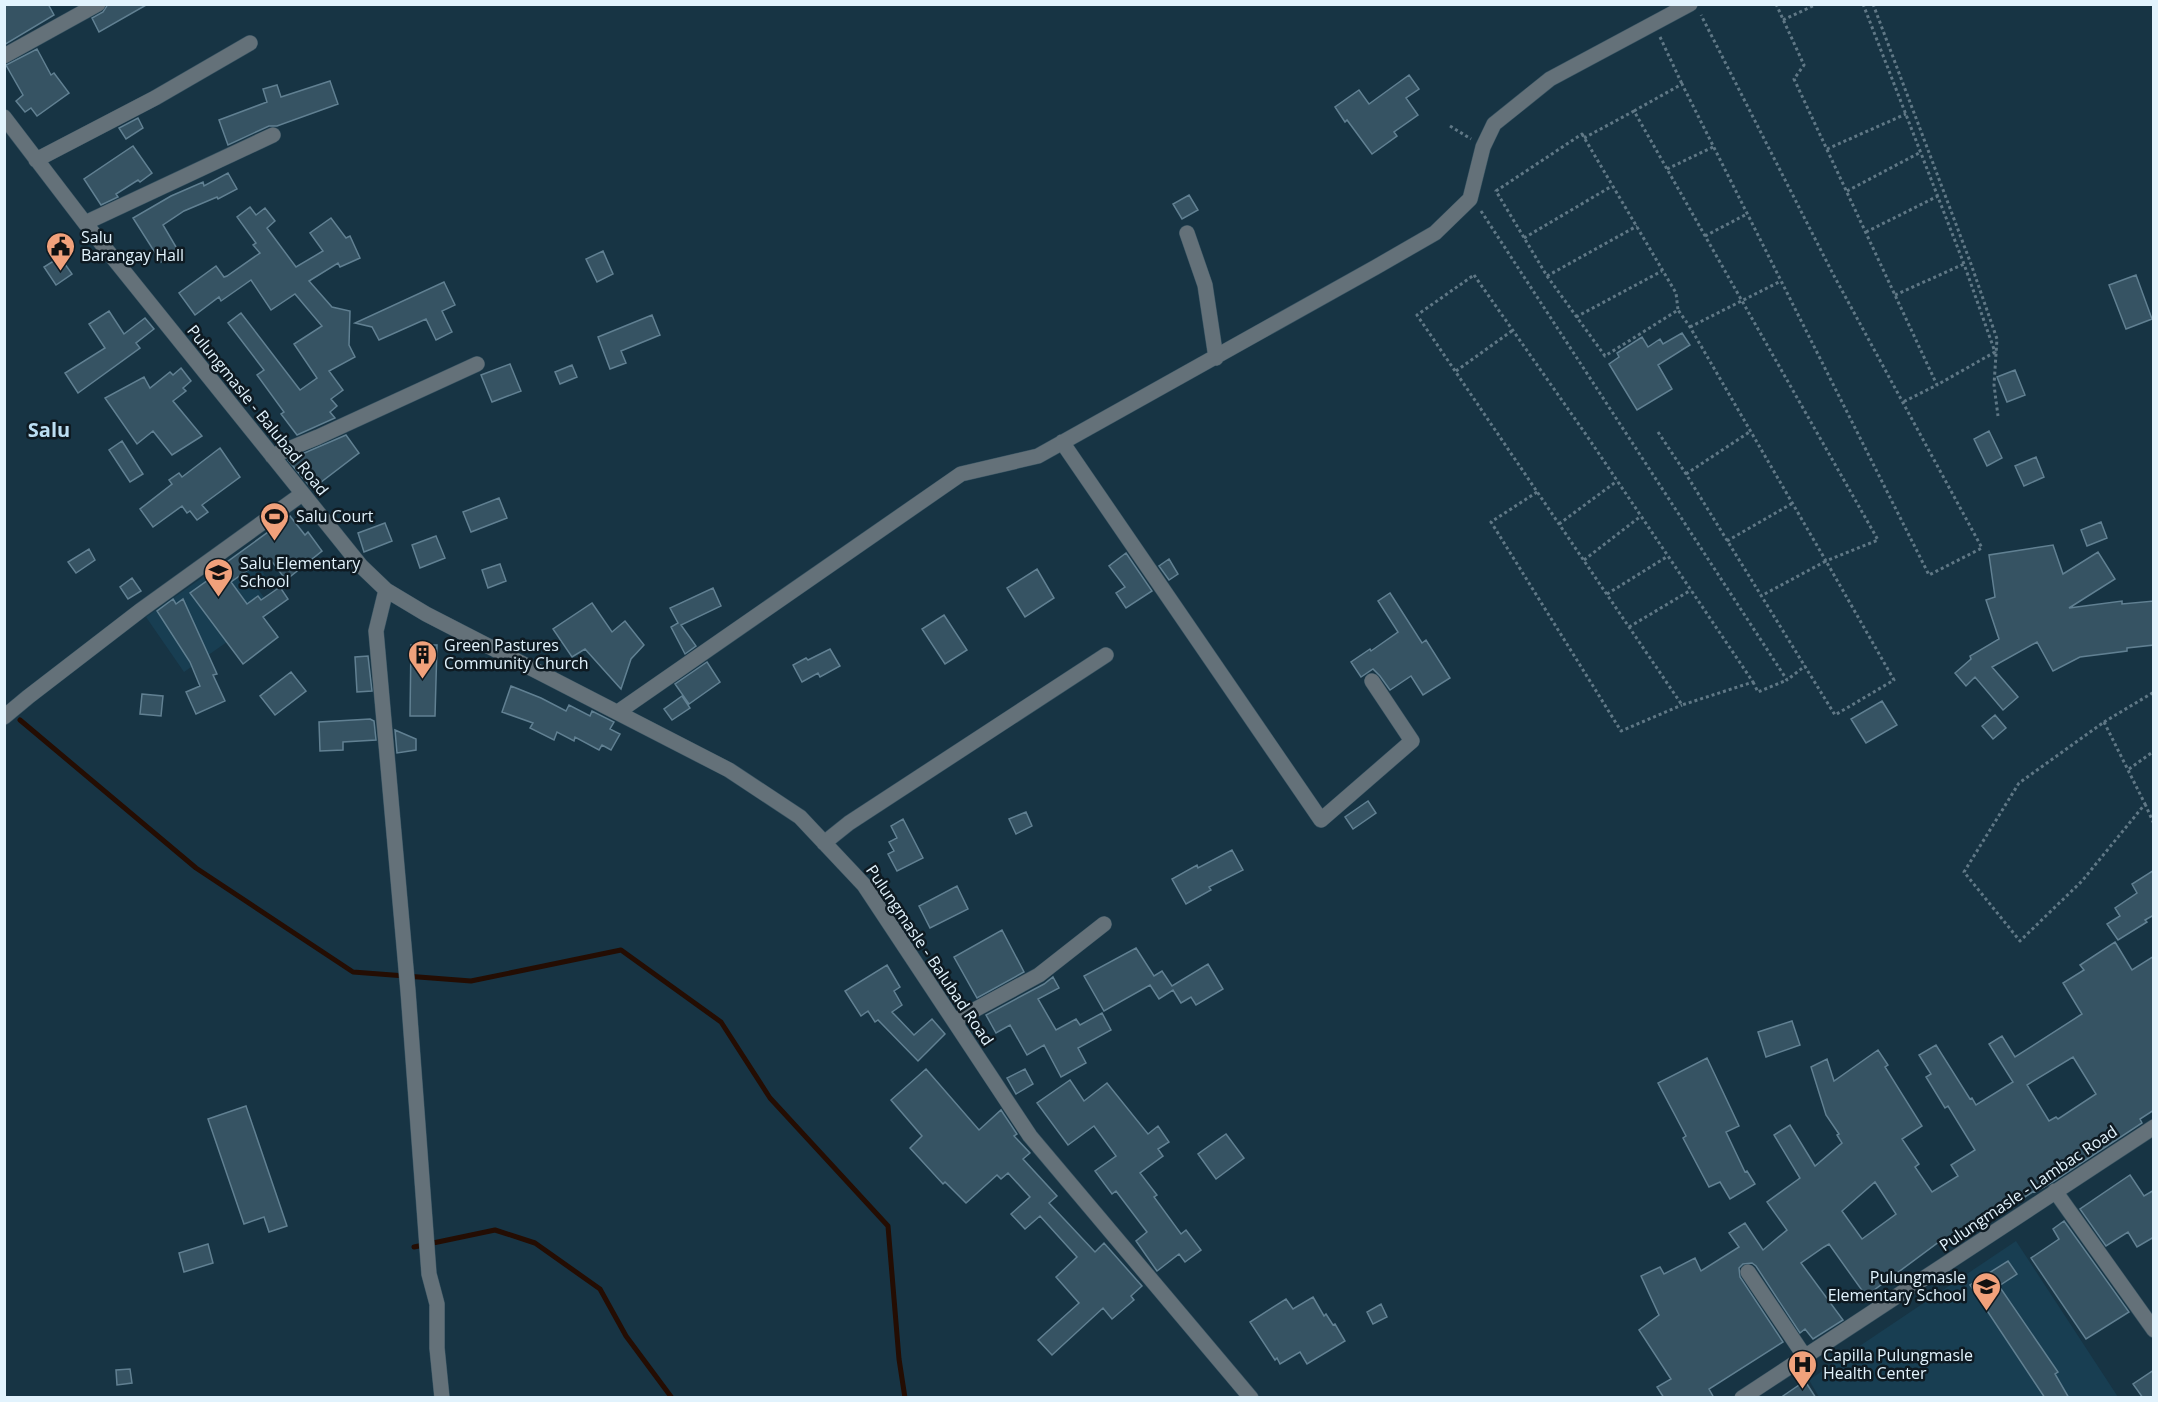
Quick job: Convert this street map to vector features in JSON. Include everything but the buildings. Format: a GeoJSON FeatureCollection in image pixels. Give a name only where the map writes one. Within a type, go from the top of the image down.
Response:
{"type":"FeatureCollection","features":[{"type":"Feature","properties":{"kind":"street"},"geometry":{"type":"LineString","coordinates":[[4,56],[98,4]]}},
{"type":"Feature","properties":{"kind":"street"},"geometry":{"type":"LineString","coordinates":[[618,712],[961,474],[1038,456],[1435,233],[1470,199],[1483,147],[1494,124],[1550,79],[1695,8]]}},
{"type":"Feature","properties":{"kind":"street"},"geometry":{"type":"LineString","coordinates":[[36,160],[155,98],[250,42]]}},
{"type":"Feature","properties":{"kind":"street","name":"Pulungmasle - Balubad Road"},"geometry":{"type":"LineString","coordinates":[[4,117],[85,224],[302,494],[361,566],[386,590],[426,614],[729,770],[800,818],[864,885],[1030,1136],[1251,1398]]}},
{"type":"Feature","properties":{"kind":"street"},"geometry":{"type":"LineString","coordinates":[[85,224],[273,135]]}},
{"type":"Feature","properties":{"kind":"street"},"geometry":{"type":"LineString","coordinates":[[1187,233],[1205,285],[1216,358]]}},
{"type":"Feature","properties":{"kind":"street"},"geometry":{"type":"LineString","coordinates":[[272,456],[477,364]]}},
{"type":"Feature","properties":{"kind":"street"},"geometry":{"type":"LineString","coordinates":[[1062,442],[1321,820],[1412,741],[1372,681]]}},
{"type":"Feature","properties":{"kind":"street"},"geometry":{"type":"LineString","coordinates":[[4,717],[141,610],[302,494]]}},
{"type":"Feature","properties":{"kind":"street"},"geometry":{"type":"LineString","coordinates":[[386,590],[376,631],[408,991],[429,1274],[438,1304],[437,1348],[442,1398]]}},
{"type":"Feature","properties":{"kind":"street"},"geometry":{"type":"LineString","coordinates":[[824,843],[849,823],[1106,655]]}},
{"type":"Feature","properties":{"kind":"street"},"geometry":{"type":"LineString","coordinates":[[954,1021],[1039,975],[1104,924]]}},
{"type":"Feature","properties":{"kind":"street","name":"Pulungmasle - Lambac Road"},"geometry":{"type":"LineString","coordinates":[[1743,1398],[2154,1127]]}},
{"type":"Feature","properties":{"kind":"street"},"geometry":{"type":"LineString","coordinates":[[2055,1191],[2154,1330]]}},
{"type":"Feature","properties":{"kind":"street"},"geometry":{"type":"LineString","coordinates":[[1748,1272],[1805,1357]]}},
{"type":"Feature","properties":{"kind":"path"},"geometry":{"type":"LineString","coordinates":[[1776,4],[1803,65],[1794,79],[1937,385]]}},
{"type":"Feature","properties":{"kind":"path"},"geometry":{"type":"LineString","coordinates":[[1783,21],[1817,4]]}},
{"type":"Feature","properties":{"kind":"path"},"geometry":{"type":"LineString","coordinates":[[1863,4],[1964,264],[1995,352]]}},
{"type":"Feature","properties":{"kind":"path"},"geometry":{"type":"LineString","coordinates":[[1873,4],[1975,274],[1997,339],[1994,385],[1998,416]]}},
{"type":"Feature","properties":{"kind":"path"},"geometry":{"type":"LineString","coordinates":[[1658,32],[1713,147],[1929,575],[1982,548],[1833,274],[1695,8]]}},
{"type":"Feature","properties":{"kind":"path"},"geometry":{"type":"LineString","coordinates":[[1584,138],[1682,84]]}},
{"type":"Feature","properties":{"kind":"path"},"geometry":{"type":"LineString","coordinates":[[1634,111],[1878,540],[1826,561],[1761,596]]}},
{"type":"Feature","properties":{"kind":"path"},"geometry":{"type":"LineString","coordinates":[[1827,149],[1906,114]]}},
{"type":"Feature","properties":{"kind":"path"},"geometry":{"type":"LineString","coordinates":[[1450,126],[1483,147]]}},
{"type":"Feature","properties":{"kind":"path"},"geometry":{"type":"LineString","coordinates":[[1658,432],[1835,715],[1894,680],[1751,431],[1678,310],[1676,293],[1582,134],[1496,191],[1547,276],[1605,356],[1678,310]]}},
{"type":"Feature","properties":{"kind":"path"},"geometry":{"type":"LineString","coordinates":[[1667,170],[1713,147]]}},
{"type":"Feature","properties":{"kind":"path"},"geometry":{"type":"LineString","coordinates":[[1846,191],[1921,152]]}},
{"type":"Feature","properties":{"kind":"path"},"geometry":{"type":"LineString","coordinates":[[1524,238],[1612,186]]}},
{"type":"Feature","properties":{"kind":"path"},"geometry":{"type":"LineString","coordinates":[[1866,232],[1938,196]]}},
{"type":"Feature","properties":{"kind":"path"},"geometry":{"type":"LineString","coordinates":[[1470,199],[1478,205],[1787,680]]}},
{"type":"Feature","properties":{"kind":"path"},"geometry":{"type":"LineString","coordinates":[[1705,236],[1747,214]]}},
{"type":"Feature","properties":{"kind":"path"},"geometry":{"type":"LineString","coordinates":[[1547,276],[1637,226]]}},
{"type":"Feature","properties":{"kind":"path"},"geometry":{"type":"LineString","coordinates":[[1895,295],[1964,264]]}},
{"type":"Feature","properties":{"kind":"path"},"geometry":{"type":"LineString","coordinates":[[1576,317],[1662,271]]}},
{"type":"Feature","properties":{"kind":"path"},"geometry":{"type":"LineString","coordinates":[[1682,705],[1417,315],[1474,275],[1641,516],[1758,692],[1787,680],[1805,666]]}},
{"type":"Feature","properties":{"kind":"path"},"geometry":{"type":"LineString","coordinates":[[1690,327],[1781,280]]}},
{"type":"Feature","properties":{"kind":"path"},"geometry":{"type":"LineString","coordinates":[[1455,371],[1513,330]]}},
{"type":"Feature","properties":{"kind":"path"},"geometry":{"type":"LineString","coordinates":[[1903,402],[1995,352]]}},
{"type":"Feature","properties":{"kind":"path"},"geometry":{"type":"LineString","coordinates":[[1686,474],[1751,431]]}},
{"type":"Feature","properties":{"kind":"path"},"geometry":{"type":"LineString","coordinates":[[1559,524],[1617,481]]}},
{"type":"Feature","properties":{"kind":"path"},"geometry":{"type":"LineString","coordinates":[[1537,492],[1491,522],[1621,731],[1682,705],[1753,682]]}},
{"type":"Feature","properties":{"kind":"path"},"geometry":{"type":"LineString","coordinates":[[1727,541],[1793,503]]}},
{"type":"Feature","properties":{"kind":"path"},"geometry":{"type":"LineString","coordinates":[[1584,560],[1641,516]]}},
{"type":"Feature","properties":{"kind":"path"},"geometry":{"type":"LineString","coordinates":[[1607,594],[1668,556]]}},
{"type":"Feature","properties":{"kind":"path"},"geometry":{"type":"LineString","coordinates":[[1629,627],[1691,590]]}},
{"type":"Feature","properties":{"kind":"path"},"geometry":{"type":"LineString","coordinates":[[2145,804],[2082,881],[2020,941],[1964,872],[2019,783],[2104,722],[2154,692]]}},
{"type":"Feature","properties":{"kind":"path"},"geometry":{"type":"LineString","coordinates":[[2104,722],[2154,824]]}},
{"type":"Feature","properties":{"kind":"path"},"geometry":{"type":"LineString","coordinates":[[2129,769],[2154,751]]}},
{"type":"Feature","properties":{"kind":"shaded area","name":"Salu Elementary School"},"geometry":{"type":"Polygon","coordinates":[[[246,547],[266,577],[255,585],[273,610],[184,672],[146,617],[246,547]]]}},
{"type":"Feature","properties":{"kind":"shaded area","name":"Pulungmasle Elementary School"},"geometry":{"type":"Polygon","coordinates":[[[2016,1241],[2118,1397],[1819,1397],[1809,1380],[2016,1241]]]}},
{"type":"Feature","properties":{"kind":"waterway"},"geometry":{"type":"LineString","coordinates":[[20,720],[196,868],[353,972],[471,981],[621,950],[721,1022],[770,1098],[888,1226],[899,1359],[905,1398]]}},
{"type":"Feature","properties":{"kind":"waterway"},"geometry":{"type":"LineString","coordinates":[[414,1247],[495,1230],[535,1243],[600,1289],[626,1336],[672,1398]]}},
{"type":"Feature","properties":{"kind":"place","name":"Salu Barangay Hall"},"geometry":{"type":"Point","coordinates":[60,272]}},
{"type":"Feature","properties":{"kind":"place","name":"Salu Court"},"geometry":{"type":"Point","coordinates":[275,542]}},
{"type":"Feature","properties":{"kind":"place","name":"Salu Elementary School"},"geometry":{"type":"Point","coordinates":[219,598]}},
{"type":"Feature","properties":{"kind":"place","name":"Green Pastures Community Church"},"geometry":{"type":"Point","coordinates":[423,680]}},
{"type":"Feature","properties":{"kind":"place","name":"Pulungmasle Elementary School"},"geometry":{"type":"Point","coordinates":[1987,1312]}},
{"type":"Feature","properties":{"kind":"place","name":"Capilla Pulungmasle Health Center"},"geometry":{"type":"Point","coordinates":[1802,1390]}},
{"type":"Feature","properties":{"kind":"district","name":"Salu"},"geometry":{"type":"Point","coordinates":[49,430]}}]}
